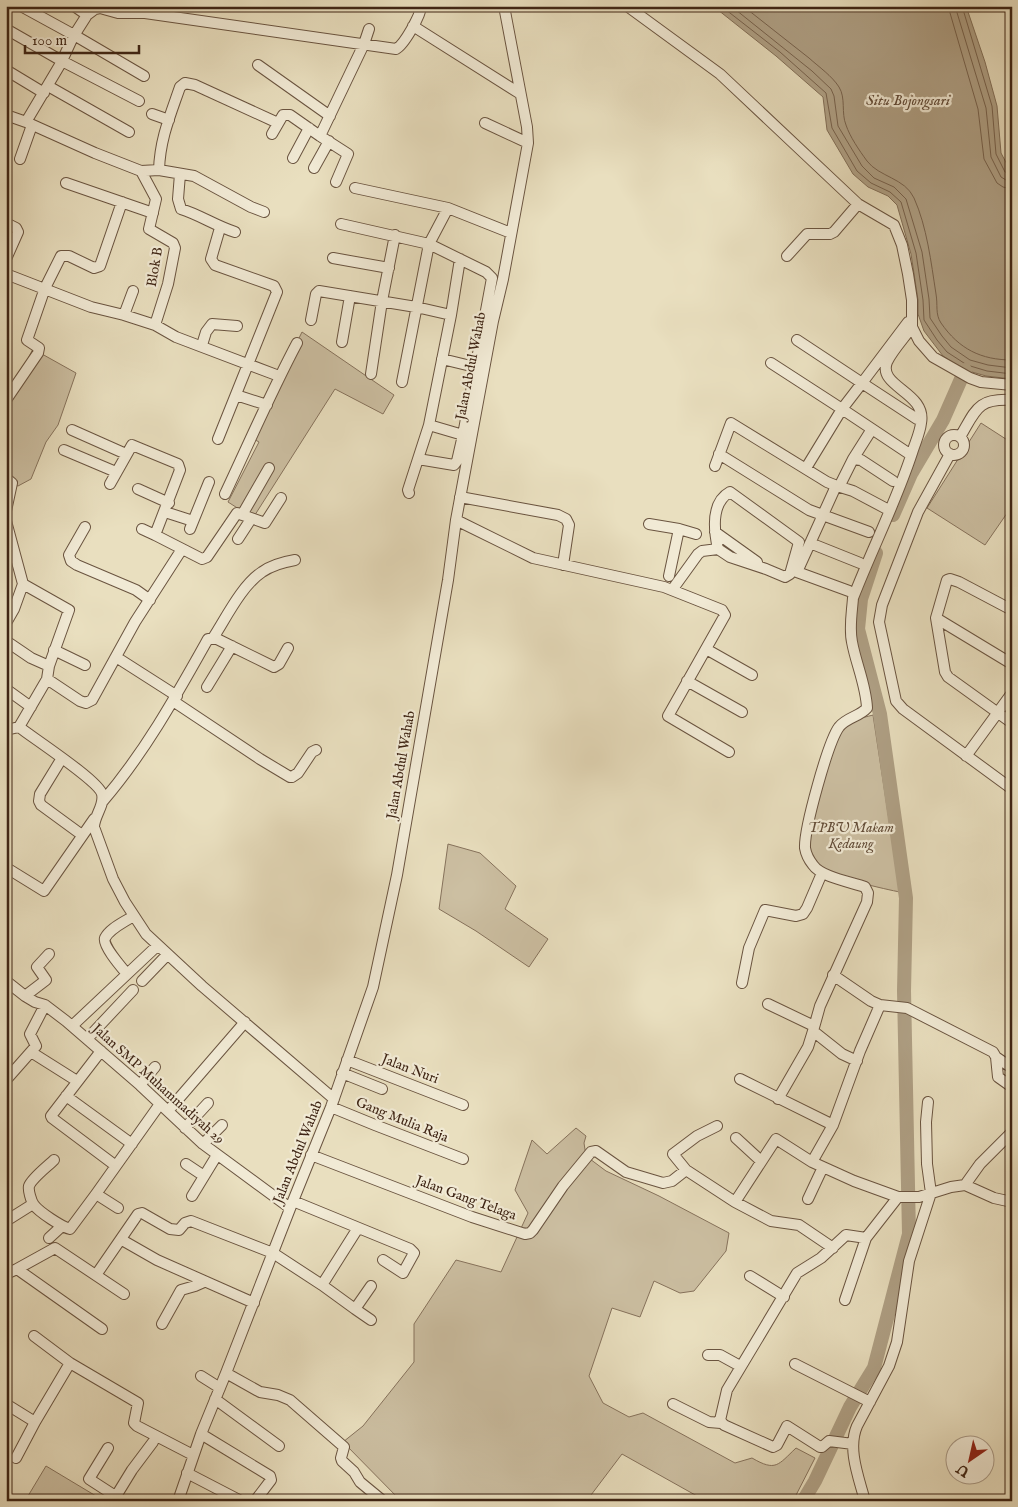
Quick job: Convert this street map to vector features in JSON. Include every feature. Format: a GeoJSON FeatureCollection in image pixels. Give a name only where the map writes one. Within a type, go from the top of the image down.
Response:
{"type":"FeatureCollection","features":[{"type":"Feature","properties":{"kind":"street"},"geometry":{"type":"LineString","coordinates":[[21,6],[34,9],[144,76]]}},
{"type":"Feature","properties":{"kind":"street"},"geometry":{"type":"LineString","coordinates":[[74,6],[87,15]]}},
{"type":"Feature","properties":{"kind":"street"},"geometry":{"type":"LineString","coordinates":[[20,158],[29,123],[74,35],[87,15],[95,9],[100,8],[108,12],[121,10],[398,48],[413,26],[421,6]]}},
{"type":"Feature","properties":{"kind":"street","name":"Jalan Abdul Wahab"},"geometry":{"type":"LineString","coordinates":[[178,1501],[201,1434],[332,1103],[367,1008],[385,936],[448,580],[460,497],[528,143],[527,128],[504,6]]}},
{"type":"Feature","properties":{"kind":"street"},"geometry":{"type":"LineString","coordinates":[[626,6],[720,74],[858,204],[894,225],[900,239],[908,274],[912,300],[912,322],[919,341],[933,357],[970,378],[981,382],[1012,385]]}},
{"type":"Feature","properties":{"kind":"street"},"geometry":{"type":"LineString","coordinates":[[413,26],[519,93]]}},
{"type":"Feature","properties":{"kind":"street"},"geometry":{"type":"LineString","coordinates":[[6,29],[62,61],[140,101]]}},
{"type":"Feature","properties":{"kind":"street"},"geometry":{"type":"LineString","coordinates":[[314,168],[330,116],[369,30]]}},
{"type":"Feature","properties":{"kind":"street"},"geometry":{"type":"LineString","coordinates":[[258,65],[330,116]]}},
{"type":"Feature","properties":{"kind":"street"},"geometry":{"type":"LineString","coordinates":[[6,70],[130,132]]}},
{"type":"Feature","properties":{"kind":"street"},"geometry":{"type":"LineString","coordinates":[[159,170],[160,150],[165,129],[180,87],[185,83],[195,85],[278,123]]}},
{"type":"Feature","properties":{"kind":"street"},"geometry":{"type":"LineString","coordinates":[[152,114],[169,120]]}},
{"type":"Feature","properties":{"kind":"street"},"geometry":{"type":"LineString","coordinates":[[6,115],[141,171],[159,170],[204,180],[251,207],[264,212]]}},
{"type":"Feature","properties":{"kind":"street"},"geometry":{"type":"LineString","coordinates":[[272,134],[283,115],[290,115],[348,154],[336,182]]}},
{"type":"Feature","properties":{"kind":"street"},"geometry":{"type":"LineString","coordinates":[[485,123],[528,143]]}},
{"type":"Feature","properties":{"kind":"street"},"geometry":{"type":"LineString","coordinates":[[293,158],[309,128]]}},
{"type":"Feature","properties":{"kind":"street","name":"Blok B"},"geometry":{"type":"LineString","coordinates":[[141,171],[156,199],[149,229],[173,243],[175,248],[168,284],[155,326]]}},
{"type":"Feature","properties":{"kind":"street"},"geometry":{"type":"LineString","coordinates":[[180,174],[178,199],[181,209],[193,212],[220,228],[235,232]]}},
{"type":"Feature","properties":{"kind":"street"},"geometry":{"type":"LineString","coordinates":[[66,182],[153,213]]}},
{"type":"Feature","properties":{"kind":"street"},"geometry":{"type":"LineString","coordinates":[[355,188],[448,208],[511,233]]}},
{"type":"Feature","properties":{"kind":"street"},"geometry":{"type":"LineString","coordinates":[[6,400],[38,353],[39,348],[27,340],[45,288],[62,255],[69,256],[94,268],[100,266],[122,202]]}},
{"type":"Feature","properties":{"kind":"street"},"geometry":{"type":"LineString","coordinates":[[787,256],[807,234],[830,234],[834,232],[858,204]]}},
{"type":"Feature","properties":{"kind":"street"},"geometry":{"type":"LineString","coordinates":[[402,382],[429,244],[448,208]]}},
{"type":"Feature","properties":{"kind":"street"},"geometry":{"type":"LineString","coordinates":[[6,223],[16,228],[18,232],[6,259]]}},
{"type":"Feature","properties":{"kind":"street"},"geometry":{"type":"LineString","coordinates":[[341,224],[429,244],[486,272],[492,278],[457,461],[454,465],[418,459]]}},
{"type":"Feature","properties":{"kind":"street"},"geometry":{"type":"LineString","coordinates":[[218,439],[277,292],[274,286],[215,265],[212,262],[211,259],[220,228]]}},
{"type":"Feature","properties":{"kind":"street"},"geometry":{"type":"LineString","coordinates":[[371,374],[382,301],[395,235]]}},
{"type":"Feature","properties":{"kind":"street"},"geometry":{"type":"LineString","coordinates":[[333,258],[389,268]]}},
{"type":"Feature","properties":{"kind":"street"},"geometry":{"type":"LineString","coordinates":[[410,493],[408,490],[429,425],[460,259]]}},
{"type":"Feature","properties":{"kind":"street"},"geometry":{"type":"LineString","coordinates":[[6,274],[91,307],[124,315],[155,326],[279,376]]}},
{"type":"Feature","properties":{"kind":"street"},"geometry":{"type":"LineString","coordinates":[[124,315],[133,291]]}},
{"type":"Feature","properties":{"kind":"street"},"geometry":{"type":"LineString","coordinates":[[311,320],[317,292],[319,291],[416,306],[451,315]]}},
{"type":"Feature","properties":{"kind":"street"},"geometry":{"type":"LineString","coordinates":[[342,342],[350,296]]}},
{"type":"Feature","properties":{"kind":"street"},"geometry":{"type":"LineString","coordinates":[[806,468],[842,409],[888,346],[912,322]]}},
{"type":"Feature","properties":{"kind":"street"},"geometry":{"type":"LineString","coordinates":[[778,1098],[808,1047],[820,1006],[868,902],[868,893],[865,887],[822,873],[812,864],[805,850],[805,839],[819,782],[829,750],[839,727],[849,718],[862,714],[867,708],[852,641],[851,616],[853,598],[905,474],[922,423],[922,413],[918,402],[890,380],[886,370],[887,362],[912,322]]}},
{"type":"Feature","properties":{"kind":"street"},"geometry":{"type":"LineString","coordinates":[[202,345],[206,332],[212,324],[237,326]]}},
{"type":"Feature","properties":{"kind":"street"},"geometry":{"type":"LineString","coordinates":[[797,340],[916,419]]}},
{"type":"Feature","properties":{"kind":"street"},"geometry":{"type":"LineString","coordinates":[[225,494],[267,406],[279,376],[297,343]]}},
{"type":"Feature","properties":{"kind":"street"},"geometry":{"type":"LineString","coordinates":[[442,359],[475,367]]}},
{"type":"Feature","properties":{"kind":"street"},"geometry":{"type":"LineString","coordinates":[[771,363],[908,452]]}},
{"type":"Feature","properties":{"kind":"street"},"geometry":{"type":"LineString","coordinates":[[236,396],[267,406]]}},
{"type":"Feature","properties":{"kind":"street"},"geometry":{"type":"LineString","coordinates":[[1012,400],[990,400],[980,404],[960,437],[952,436],[947,439],[945,448],[950,454],[918,512],[882,605],[879,622],[896,701],[902,709],[1012,789]]}},
{"type":"Feature","properties":{"kind":"street"},"geometry":{"type":"LineString","coordinates":[[715,466],[731,423],[838,487],[853,491],[885,508]]}},
{"type":"Feature","properties":{"kind":"street"},"geometry":{"type":"LineString","coordinates":[[429,425],[463,435]]}},
{"type":"Feature","properties":{"kind":"street"},"geometry":{"type":"LineString","coordinates":[[849,591],[797,572],[838,487],[872,429]]}},
{"type":"Feature","properties":{"kind":"street"},"geometry":{"type":"LineString","coordinates":[[72,430],[126,454]]}},
{"type":"Feature","properties":{"kind":"street"},"geometry":{"type":"LineString","coordinates":[[110,484],[132,445],[178,464],[180,470],[156,535]]}},
{"type":"Feature","properties":{"kind":"street"},"geometry":{"type":"LineString","coordinates":[[64,450],[116,472]]}},
{"type":"Feature","properties":{"kind":"street"},"geometry":{"type":"LineString","coordinates":[[719,454],[809,510],[869,532]]}},
{"type":"Feature","properties":{"kind":"street"},"geometry":{"type":"LineString","coordinates":[[853,459],[861,460],[893,481]]}},
{"type":"Feature","properties":{"kind":"street"},"geometry":{"type":"LineString","coordinates":[[238,539],[269,468]]}},
{"type":"Feature","properties":{"kind":"street"},"geometry":{"type":"LineString","coordinates":[[6,478],[12,484],[6,511]]}},
{"type":"Feature","properties":{"kind":"street"},"geometry":{"type":"LineString","coordinates":[[146,489],[167,508],[191,525],[209,482]]}},
{"type":"Feature","properties":{"kind":"street"},"geometry":{"type":"LineString","coordinates":[[672,590],[698,554],[711,550],[788,577],[799,542],[730,492],[716,509],[715,532],[711,550]]}},
{"type":"Feature","properties":{"kind":"street"},"geometry":{"type":"LineString","coordinates":[[460,497],[558,515],[566,519],[569,525],[563,564]]}},
{"type":"Feature","properties":{"kind":"street"},"geometry":{"type":"LineString","coordinates":[[142,529],[182,550],[202,558],[207,557],[232,517],[237,513],[264,523],[281,498]]}},
{"type":"Feature","properties":{"kind":"street"},"geometry":{"type":"LineString","coordinates":[[456,520],[533,558],[672,590],[722,610],[725,615],[668,716],[729,752]]}},
{"type":"Feature","properties":{"kind":"street"},"geometry":{"type":"LineString","coordinates":[[6,521],[23,584],[14,609],[6,623]]}},
{"type":"Feature","properties":{"kind":"street"},"geometry":{"type":"LineString","coordinates":[[649,524],[696,534]]}},
{"type":"Feature","properties":{"kind":"street"},"geometry":{"type":"LineString","coordinates":[[85,527],[69,555],[71,561],[136,590],[150,600]]}},
{"type":"Feature","properties":{"kind":"street"},"geometry":{"type":"LineString","coordinates":[[670,576],[679,529]]}},
{"type":"Feature","properties":{"kind":"street"},"geometry":{"type":"LineString","coordinates":[[715,532],[766,569]]}},
{"type":"Feature","properties":{"kind":"street"},"geometry":{"type":"LineString","coordinates":[[810,543],[860,563]]}},
{"type":"Feature","properties":{"kind":"street"},"geometry":{"type":"LineString","coordinates":[[47,679],[80,701],[92,700],[150,600],[182,550]]}},
{"type":"Feature","properties":{"kind":"street"},"geometry":{"type":"LineString","coordinates":[[10,870],[44,891],[95,818],[103,802],[137,759],[175,698],[208,639],[213,638],[246,588],[260,573],[282,562],[295,560]]}},
{"type":"Feature","properties":{"kind":"street"},"geometry":{"type":"LineString","coordinates":[[673,560],[686,570]]}},
{"type":"Feature","properties":{"kind":"street"},"geometry":{"type":"LineString","coordinates":[[1012,610],[950,579],[947,580],[936,618],[945,672],[948,678],[1012,723]]}},
{"type":"Feature","properties":{"kind":"street"},"geometry":{"type":"LineString","coordinates":[[6,730],[19,727],[47,679],[54,650],[69,610],[23,584]]}},
{"type":"Feature","properties":{"kind":"street"},"geometry":{"type":"LineString","coordinates":[[936,618],[1012,664]]}},
{"type":"Feature","properties":{"kind":"street"},"geometry":{"type":"LineString","coordinates":[[213,638],[274,667],[279,664],[288,648]]}},
{"type":"Feature","properties":{"kind":"street"},"geometry":{"type":"LineString","coordinates":[[6,641],[31,658],[49,666]]}},
{"type":"Feature","properties":{"kind":"street"},"geometry":{"type":"LineString","coordinates":[[206,687],[232,646]]}},
{"type":"Feature","properties":{"kind":"street"},"geometry":{"type":"LineString","coordinates":[[706,649],[752,675]]}},
{"type":"Feature","properties":{"kind":"street"},"geometry":{"type":"LineString","coordinates":[[54,650],[85,665]]}},
{"type":"Feature","properties":{"kind":"street"},"geometry":{"type":"LineString","coordinates":[[116,657],[260,759],[292,777],[298,773],[313,751],[316,750]]}},
{"type":"Feature","properties":{"kind":"street"},"geometry":{"type":"LineString","coordinates":[[687,681],[742,712]]}},
{"type":"Feature","properties":{"kind":"street"},"geometry":{"type":"LineString","coordinates":[[6,689],[31,707]]}},
{"type":"Feature","properties":{"kind":"street"},"geometry":{"type":"LineString","coordinates":[[966,756],[1012,693]]}},
{"type":"Feature","properties":{"kind":"street"},"geometry":{"type":"LineString","coordinates":[[19,727],[97,786],[102,793],[103,802]]}},
{"type":"Feature","properties":{"kind":"street"},"geometry":{"type":"LineString","coordinates":[[62,758],[40,794],[39,801],[41,805],[82,835]]}},
{"type":"Feature","properties":{"kind":"street","name":"Gang Mulia Raja"},"geometry":{"type":"LineString","coordinates":[[95,818],[94,827],[113,878],[133,916],[157,946],[245,1022],[332,1103],[374,1125],[464,1159]]}},
{"type":"Feature","properties":{"kind":"street"},"geometry":{"type":"LineString","coordinates":[[742,983],[749,948],[765,910],[796,916],[803,914],[822,873]]}},
{"type":"Feature","properties":{"kind":"street"},"geometry":{"type":"LineString","coordinates":[[127,974],[107,948],[105,938],[133,916]]}},
{"type":"Feature","properties":{"kind":"street"},"geometry":{"type":"LineString","coordinates":[[72,1026],[157,946]]}},
{"type":"Feature","properties":{"kind":"street"},"geometry":{"type":"LineString","coordinates":[[25,996],[46,980],[37,967],[49,954]]}},
{"type":"Feature","properties":{"kind":"street"},"geometry":{"type":"LineString","coordinates":[[142,982],[167,955]]}},
{"type":"Feature","properties":{"kind":"street"},"geometry":{"type":"LineString","coordinates":[[834,976],[863,997],[880,1005],[904,1008],[993,1052],[996,1057],[1012,1068]]}},
{"type":"Feature","properties":{"kind":"street","name":"Jalan SMP Muhammadiyah 29"},"geometry":{"type":"LineString","coordinates":[[6,981],[25,996],[45,1006],[72,1026],[217,1155],[291,1204],[358,1228],[410,1249],[414,1253],[403,1273],[383,1260]]}},
{"type":"Feature","properties":{"kind":"street"},"geometry":{"type":"LineString","coordinates":[[87,1039],[133,990]]}},
{"type":"Feature","properties":{"kind":"street"},"geometry":{"type":"LineString","coordinates":[[768,1004],[814,1029],[842,1054],[857,1062]]}},
{"type":"Feature","properties":{"kind":"street"},"geometry":{"type":"LineString","coordinates":[[812,1162],[833,1125],[880,1005]]}},
{"type":"Feature","properties":{"kind":"street"},"geometry":{"type":"LineString","coordinates":[[6,1080],[32,1052],[36,1045],[30,1036],[31,1030],[45,1006]]}},
{"type":"Feature","properties":{"kind":"street"},"geometry":{"type":"LineString","coordinates":[[54,1160],[30,1184],[29,1192],[33,1204],[68,1229],[72,1228],[132,1144],[164,1107],[245,1022]]}},
{"type":"Feature","properties":{"kind":"street"},"geometry":{"type":"LineString","coordinates":[[101,1051],[52,1114],[52,1118],[116,1166]]}},
{"type":"Feature","properties":{"kind":"street"},"geometry":{"type":"LineString","coordinates":[[32,1052],[77,1081]]}},
{"type":"Feature","properties":{"kind":"street"},"geometry":{"type":"LineString","coordinates":[[996,1057],[998,1077],[1012,1086]]}},
{"type":"Feature","properties":{"kind":"street","name":"Jalan Nuri"},"geometry":{"type":"LineString","coordinates":[[347,1060],[463,1105]]}},
{"type":"Feature","properties":{"kind":"street"},"geometry":{"type":"LineString","coordinates":[[140,1085],[155,1066]]}},
{"type":"Feature","properties":{"kind":"street"},"geometry":{"type":"LineString","coordinates":[[342,1073],[382,1089]]}},
{"type":"Feature","properties":{"kind":"street"},"geometry":{"type":"LineString","coordinates":[[740,1079],[833,1125]]}},
{"type":"Feature","properties":{"kind":"street"},"geometry":{"type":"LineString","coordinates":[[66,1096],[132,1144]]}},
{"type":"Feature","properties":{"kind":"street"},"geometry":{"type":"LineString","coordinates":[[865,1501],[853,1444],[856,1426],[866,1400],[889,1366],[897,1342],[909,1261],[931,1194],[927,1164],[926,1122],[928,1102]]}},
{"type":"Feature","properties":{"kind":"street"},"geometry":{"type":"LineString","coordinates":[[185,1128],[208,1103]]}},
{"type":"Feature","properties":{"kind":"street"},"geometry":{"type":"LineString","coordinates":[[203,1144],[222,1125]]}},
{"type":"Feature","properties":{"kind":"street"},"geometry":{"type":"LineString","coordinates":[[717,1126],[697,1136],[673,1154],[686,1170],[735,1202],[771,1221],[799,1225],[832,1248]]}},
{"type":"Feature","properties":{"kind":"street"},"geometry":{"type":"LineString","coordinates":[[965,1185],[980,1164],[1012,1132]]}},
{"type":"Feature","properties":{"kind":"street"},"geometry":{"type":"LineString","coordinates":[[736,1138],[761,1161]]}},
{"type":"Feature","properties":{"kind":"street"},"geometry":{"type":"LineString","coordinates":[[735,1202],[776,1139],[823,1167],[862,1184],[904,1197],[931,1194],[951,1187],[965,1185],[994,1198],[1012,1202]]}},
{"type":"Feature","properties":{"kind":"street","name":"Jalan Gang Telaga"},"geometry":{"type":"LineString","coordinates":[[311,1156],[472,1217],[525,1234],[533,1230],[563,1186],[592,1152],[626,1172],[664,1183],[672,1181],[686,1170]]}},
{"type":"Feature","properties":{"kind":"street"},"geometry":{"type":"LineString","coordinates":[[192,1196],[217,1155]]}},
{"type":"Feature","properties":{"kind":"street"},"geometry":{"type":"LineString","coordinates":[[186,1164],[204,1176]]}},
{"type":"Feature","properties":{"kind":"street"},"geometry":{"type":"LineString","coordinates":[[808,1199],[823,1167]]}},
{"type":"Feature","properties":{"kind":"street"},"geometry":{"type":"LineString","coordinates":[[96,1194],[118,1208]]}},
{"type":"Feature","properties":{"kind":"street"},"geometry":{"type":"LineString","coordinates":[[845,1300],[866,1238],[904,1197]]}},
{"type":"Feature","properties":{"kind":"street"},"geometry":{"type":"LineString","coordinates":[[6,1221],[33,1204]]}},
{"type":"Feature","properties":{"kind":"street"},"geometry":{"type":"LineString","coordinates":[[96,1275],[122,1240],[138,1214],[142,1213],[170,1229],[179,1230],[185,1222],[191,1221],[273,1253],[371,1320]]}},
{"type":"Feature","properties":{"kind":"street"},"geometry":{"type":"LineString","coordinates":[[49,1238],[62,1226]]}},
{"type":"Feature","properties":{"kind":"street"},"geometry":{"type":"LineString","coordinates":[[322,1285],[358,1228]]}},
{"type":"Feature","properties":{"kind":"street"},"geometry":{"type":"LineString","coordinates":[[722,1423],[720,1416],[725,1394],[797,1273],[821,1258],[846,1236],[866,1238]]}},
{"type":"Feature","properties":{"kind":"street"},"geometry":{"type":"LineString","coordinates":[[122,1240],[157,1260],[254,1303]]}},
{"type":"Feature","properties":{"kind":"street"},"geometry":{"type":"LineString","coordinates":[[6,1274],[55,1248],[124,1294]]}},
{"type":"Feature","properties":{"kind":"street"},"geometry":{"type":"LineString","coordinates":[[17,1269],[102,1329]]}},
{"type":"Feature","properties":{"kind":"street"},"geometry":{"type":"LineString","coordinates":[[750,1276],[784,1296]]}},
{"type":"Feature","properties":{"kind":"street"},"geometry":{"type":"LineString","coordinates":[[162,1324],[181,1290],[204,1282]]}},
{"type":"Feature","properties":{"kind":"street"},"geometry":{"type":"LineString","coordinates":[[355,1309],[371,1286]]}},
{"type":"Feature","properties":{"kind":"street"},"geometry":{"type":"LineString","coordinates":[[34,1336],[70,1363],[138,1404],[134,1424],[193,1455]]}},
{"type":"Feature","properties":{"kind":"street"},"geometry":{"type":"LineString","coordinates":[[708,1355],[720,1355],[740,1366]]}},
{"type":"Feature","properties":{"kind":"street"},"geometry":{"type":"LineString","coordinates":[[16,1458],[70,1363]]}},
{"type":"Feature","properties":{"kind":"street"},"geometry":{"type":"LineString","coordinates":[[795,1364],[866,1400]]}},
{"type":"Feature","properties":{"kind":"street"},"geometry":{"type":"LineString","coordinates":[[226,1373],[260,1392],[278,1395],[297,1406],[344,1448],[342,1461],[354,1472],[360,1482],[383,1501]]}},
{"type":"Feature","properties":{"kind":"street"},"geometry":{"type":"LineString","coordinates":[[201,1376],[220,1388]]}},
{"type":"Feature","properties":{"kind":"street"},"geometry":{"type":"LineString","coordinates":[[215,1399],[279,1446]]}},
{"type":"Feature","properties":{"kind":"street"},"geometry":{"type":"LineString","coordinates":[[6,1404],[35,1422]]}},
{"type":"Feature","properties":{"kind":"street"},"geometry":{"type":"LineString","coordinates":[[672,1404],[708,1422],[722,1423],[773,1447],[777,1445],[788,1426],[801,1433],[817,1446],[822,1447],[829,1442],[853,1444]]}},
{"type":"Feature","properties":{"kind":"street"},"geometry":{"type":"LineString","coordinates":[[201,1434],[270,1476],[271,1480],[255,1501]]}},
{"type":"Feature","properties":{"kind":"street"},"geometry":{"type":"LineString","coordinates":[[108,1448],[89,1478],[117,1499],[152,1442]]}},
{"type":"Feature","properties":{"kind":"street"},"geometry":{"type":"LineString","coordinates":[[187,1473],[241,1501]]}},
{"type":"Feature","properties":{"kind":"green space"},"geometry":{"type":"Polygon","coordinates":[[[302,332],[394,395],[383,414],[335,389],[253,518],[228,502],[259,442],[250,437],[302,332]]]}},
{"type":"Feature","properties":{"kind":"green space"},"geometry":{"type":"Polygon","coordinates":[[[33,349],[76,373],[58,425],[46,442],[31,479],[18,486],[6,482],[6,401],[33,349]]]}},
{"type":"Feature","properties":{"kind":"green space"},"geometry":{"type":"Polygon","coordinates":[[[981,423],[1012,443],[1012,506],[985,545],[927,508],[981,423]]]}},
{"type":"Feature","properties":{"kind":"green space","name":"TPBU Makam Kedaung"},"geometry":{"type":"Polygon","coordinates":[[[873,715],[900,892],[827,873],[818,866],[809,851],[810,828],[814,810],[825,770],[837,738],[848,724],[873,715]]]}},
{"type":"Feature","properties":{"kind":"green space"},"geometry":{"type":"Polygon","coordinates":[[[448,844],[480,853],[516,886],[505,909],[548,939],[529,967],[476,931],[439,909],[448,844]]]}},
{"type":"Feature","properties":{"kind":"green space"},"geometry":{"type":"Polygon","coordinates":[[[576,1128],[586,1136],[584,1143],[586,1156],[606,1171],[659,1196],[729,1233],[726,1251],[694,1291],[680,1293],[654,1281],[640,1317],[612,1308],[589,1376],[603,1403],[629,1417],[643,1413],[735,1463],[752,1458],[766,1465],[776,1465],[796,1448],[815,1458],[793,1501],[696,1501],[697,1496],[622,1454],[588,1499],[590,1501],[401,1501],[343,1442],[363,1426],[414,1362],[414,1324],[456,1260],[501,1272],[528,1213],[515,1190],[532,1140],[547,1154],[576,1128]]]}},
{"type":"Feature","properties":{"kind":"green space"},"geometry":{"type":"Polygon","coordinates":[[[46,1466],[96,1496],[93,1501],[25,1501],[46,1466]]]}},
{"type":"Feature","properties":{"kind":"water","name":"Situ Bojongsari"},"geometry":{"type":"Polygon","coordinates":[[[713,6],[966,6],[985,62],[997,106],[1001,153],[1009,168],[1012,197],[1012,379],[986,376],[965,370],[943,356],[924,331],[918,314],[918,300],[911,254],[897,205],[888,196],[868,187],[853,174],[827,130],[823,97],[776,56],[713,6]]]}},
{"type":"Feature","properties":{"kind":"waterway"},"geometry":{"type":"LineString","coordinates":[[893,515],[911,474],[943,420],[965,370]]}},
{"type":"Feature","properties":{"kind":"waterway"},"geometry":{"type":"LineString","coordinates":[[803,1501],[815,1481],[850,1407],[874,1368],[909,1234],[904,991],[906,898],[880,714],[858,629],[861,599],[876,553]]}}]}
